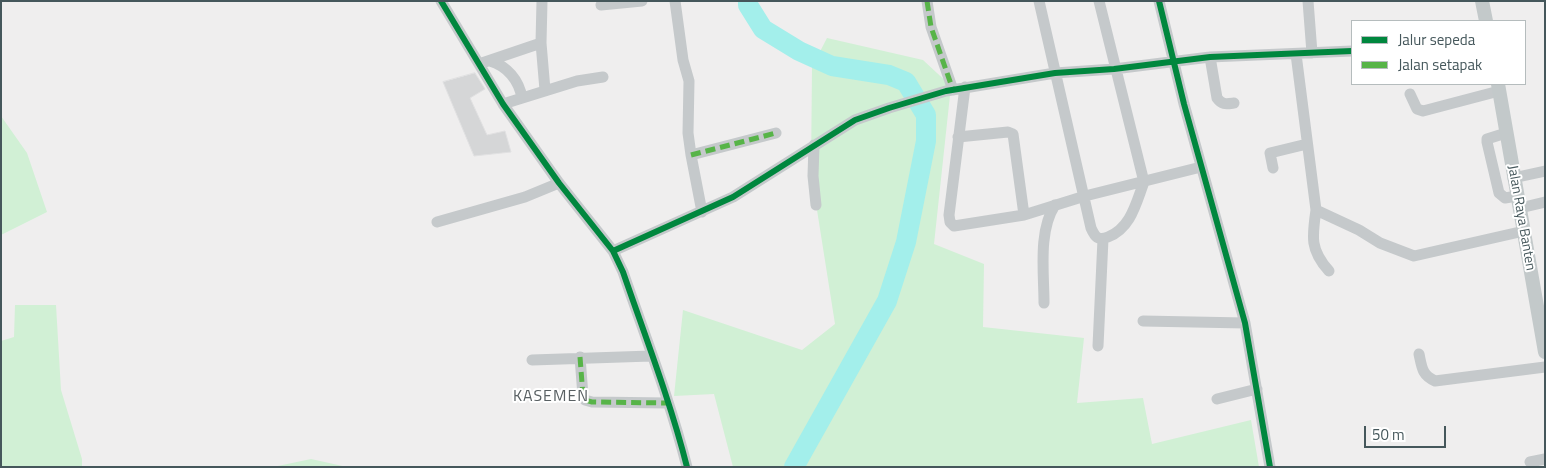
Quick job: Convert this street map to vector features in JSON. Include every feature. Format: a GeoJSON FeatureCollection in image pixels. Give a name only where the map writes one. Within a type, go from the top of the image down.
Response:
{"type":"FeatureCollection","features":[{"type":"Feature","properties":{"kind":"main road"},"geometry":{"type":"LineString","coordinates":[[1482,1],[1486,20]]}},
{"type":"Feature","properties":{"kind":"main road","name":"Jalan Raya Banten"},"geometry":{"type":"LineString","coordinates":[[1499,87],[1513,178],[1543,323],[1545,352]]}},
{"type":"Feature","properties":{"kind":"street"},"geometry":{"type":"LineString","coordinates":[[441,1],[485,62],[503,104],[559,183],[613,251],[623,272],[678,431],[687,467]]}},
{"type":"Feature","properties":{"kind":"street"},"geometry":{"type":"LineString","coordinates":[[542,1],[541,43],[545,90]]}},
{"type":"Feature","properties":{"kind":"street"},"geometry":{"type":"LineString","coordinates":[[601,5],[642,1]]}},
{"type":"Feature","properties":{"kind":"street"},"geometry":{"type":"LineString","coordinates":[[675,1],[683,60],[689,81],[688,133],[690,155],[702,212]]}},
{"type":"Feature","properties":{"kind":"street"},"geometry":{"type":"LineString","coordinates":[[927,1],[931,27],[949,91]]}},
{"type":"Feature","properties":{"kind":"street"},"geometry":{"type":"LineString","coordinates":[[1040,1],[1091,228],[1094,236],[1098,239],[1104,239],[1119,232],[1124,226],[1135,207],[1144,182],[1098,1]]}},
{"type":"Feature","properties":{"kind":"street"},"geometry":{"type":"LineString","coordinates":[[1159,1],[1201,167],[1245,324],[1270,467]]}},
{"type":"Feature","properties":{"kind":"street"},"geometry":{"type":"LineString","coordinates":[[1308,1],[1312,54]]}},
{"type":"Feature","properties":{"kind":"street"},"geometry":{"type":"LineString","coordinates":[[485,62],[541,43]]}},
{"type":"Feature","properties":{"kind":"street"},"geometry":{"type":"LineString","coordinates":[[613,251],[733,197],[855,120],[949,91],[1055,73],[1114,69],[1210,57],[1351,51]]}},
{"type":"Feature","properties":{"kind":"street"},"geometry":{"type":"LineString","coordinates":[[1296,54],[1316,210],[1314,245],[1318,259],[1329,271]]}},
{"type":"Feature","properties":{"kind":"street"},"geometry":{"type":"LineString","coordinates":[[1210,57],[1217,98],[1225,104],[1234,103]]}},
{"type":"Feature","properties":{"kind":"street"},"geometry":{"type":"LineString","coordinates":[[485,62],[497,63],[513,76],[521,90],[522,98]]}},
{"type":"Feature","properties":{"kind":"street"},"geometry":{"type":"LineString","coordinates":[[503,104],[577,81],[603,77]]}},
{"type":"Feature","properties":{"kind":"street"},"geometry":{"type":"LineString","coordinates":[[965,87],[948,215],[950,222],[954,226],[1024,215],[1085,196],[1201,167]]}},
{"type":"Feature","properties":{"kind":"street"},"geometry":{"type":"LineString","coordinates":[[1410,94],[1416,109],[1423,111],[1499,87]]}},
{"type":"Feature","properties":{"kind":"street"},"geometry":{"type":"LineString","coordinates":[[958,137],[1008,132],[1013,134],[1024,215]]}},
{"type":"Feature","properties":{"kind":"street"},"geometry":{"type":"LineString","coordinates":[[690,155],[776,133]]}},
{"type":"Feature","properties":{"kind":"street"},"geometry":{"type":"LineString","coordinates":[[1506,133],[1487,139],[1499,193],[1505,198],[1518,202],[1545,202]]}},
{"type":"Feature","properties":{"kind":"street"},"geometry":{"type":"LineString","coordinates":[[1273,168],[1270,155],[1272,152],[1307,144]]}},
{"type":"Feature","properties":{"kind":"street"},"geometry":{"type":"LineString","coordinates":[[814,145],[813,176],[816,204]]}},
{"type":"Feature","properties":{"kind":"street"},"geometry":{"type":"LineString","coordinates":[[1513,178],[1545,171]]}},
{"type":"Feature","properties":{"kind":"street"},"geometry":{"type":"LineString","coordinates":[[437,222],[525,197],[559,183]]}},
{"type":"Feature","properties":{"kind":"street"},"geometry":{"type":"LineString","coordinates":[[1044,303],[1044,240],[1049,215],[1056,206]]}},
{"type":"Feature","properties":{"kind":"street"},"geometry":{"type":"LineString","coordinates":[[1316,210],[1359,230],[1380,243],[1414,256],[1524,232]]}},
{"type":"Feature","properties":{"kind":"street"},"geometry":{"type":"LineString","coordinates":[[1098,346],[1104,239]]}},
{"type":"Feature","properties":{"kind":"street"},"geometry":{"type":"LineString","coordinates":[[1143,321],[1245,324]]}},
{"type":"Feature","properties":{"kind":"street"},"geometry":{"type":"LineString","coordinates":[[1419,354],[1423,371],[1427,377],[1435,381],[1545,367]]}},
{"type":"Feature","properties":{"kind":"street"},"geometry":{"type":"LineString","coordinates":[[532,360],[652,356]]}},
{"type":"Feature","properties":{"kind":"street"},"geometry":{"type":"LineString","coordinates":[[580,357],[583,396],[586,400],[592,402],[668,403]]}},
{"type":"Feature","properties":{"kind":"street"},"geometry":{"type":"LineString","coordinates":[[1217,399],[1257,389]]}},
{"type":"Feature","properties":{"kind":"street"},"geometry":{"type":"LineString","coordinates":[[1530,462],[1545,458]]}},
{"type":"Feature","properties":{"kind":"green space"},"geometry":{"type":"Polygon","coordinates":[[[827,38],[923,60],[951,86],[934,244],[984,264],[983,327],[1084,338],[1077,403],[1143,398],[1152,444],[1251,420],[1259,467],[733,467],[714,394],[674,396],[683,310],[802,350],[835,324],[811,172],[812,67],[827,38]]]}},
{"type":"Feature","properties":{"kind":"green space"},"geometry":{"type":"Polygon","coordinates":[[[1,116],[27,153],[47,212],[1,235],[1,116]]]}},
{"type":"Feature","properties":{"kind":"green space"},"geometry":{"type":"Polygon","coordinates":[[[15,305],[56,305],[61,390],[82,459],[82,467],[1,467],[1,341],[14,337],[15,305]]]}},
{"type":"Feature","properties":{"kind":"green space"},"geometry":{"type":"Polygon","coordinates":[[[311,459],[347,467],[273,467],[311,459]]]}},
{"type":"Feature","properties":{"kind":"building"},"geometry":{"type":"Polygon","coordinates":[[[475,73],[485,89],[470,98],[487,135],[505,131],[511,152],[474,156],[443,82],[475,73]]]}},
{"type":"Feature","properties":{"kind":"waterway"},"geometry":{"type":"LineString","coordinates":[[748,1],[748,5],[763,29],[799,51],[832,66],[889,75],[906,82],[926,115],[926,141],[906,242],[887,301],[794,467]]}},
{"type":"Feature","properties":{"kind":"marked path"},"geometry":{"type":"LineString","coordinates":[[927,1],[931,27],[953,90]]}},
{"type":"Feature","properties":{"kind":"marked path"},"geometry":{"type":"LineString","coordinates":[[691,155],[776,133]]}},
{"type":"Feature","properties":{"kind":"marked path"},"geometry":{"type":"LineString","coordinates":[[580,357],[583,396],[585,400],[592,402],[668,403]]}},
{"type":"Feature","properties":{"kind":"cycle path"},"geometry":{"type":"LineString","coordinates":[[441,1],[503,104],[559,183],[613,251],[623,272],[657,368],[687,467]]}},
{"type":"Feature","properties":{"kind":"cycle path"},"geometry":{"type":"LineString","coordinates":[[1159,1],[1184,104],[1245,323],[1270,467]]}},
{"type":"Feature","properties":{"kind":"cycle path"},"geometry":{"type":"LineString","coordinates":[[613,251],[733,197],[855,120],[946,91],[1055,73],[1114,69],[1210,57],[1351,51]]}},
{"type":"Feature","properties":{"kind":"district","name":"KASEMEN"},"geometry":{"type":"Point","coordinates":[551,397]}}]}
